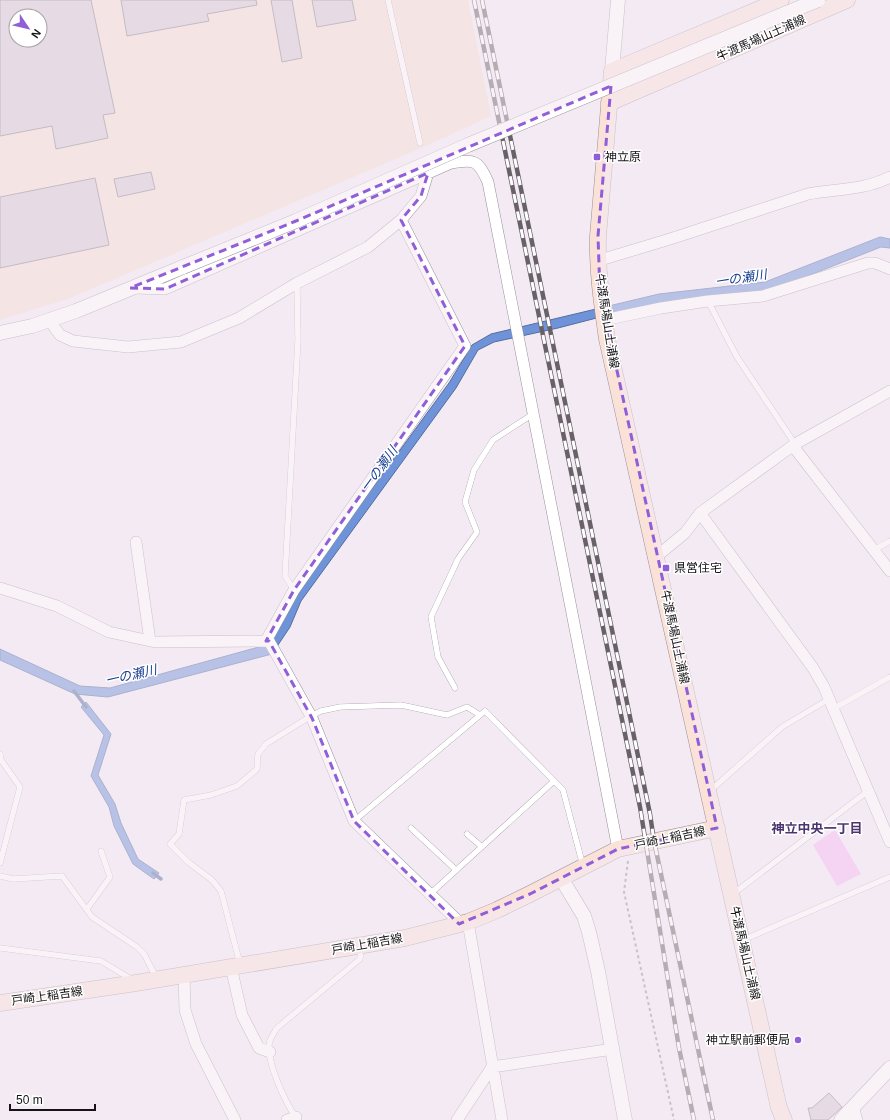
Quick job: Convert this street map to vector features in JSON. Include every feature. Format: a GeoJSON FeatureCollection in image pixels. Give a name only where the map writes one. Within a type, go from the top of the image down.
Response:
{"type":"FeatureCollection","features":[{"type":"Feature","properties":{"kind":"main road"},"geometry":{"type":"LineString","coordinates":[[612,71],[781,0]]}},
{"type":"Feature","properties":{"kind":"main road","name":"牛渡馬場山土浦線"},"geometry":{"type":"LineString","coordinates":[[609,103],[847,0]]}},
{"type":"Feature","properties":{"kind":"main road","name":"牛渡馬場山土浦線"},"geometry":{"type":"LineString","coordinates":[[612,71],[598,236],[600,293],[607,339],[657,556],[779,1108],[784,1120]]}},
{"type":"Feature","properties":{"kind":"main road","name":"戸崎上稲吉線"},"geometry":{"type":"LineString","coordinates":[[0,1003],[136,983],[405,938],[463,923],[530,894],[624,848],[717,828]]}},
{"type":"Feature","properties":{"kind":"street"},"geometry":{"type":"LineString","coordinates":[[612,71],[618,0]]}},
{"type":"Feature","properties":{"kind":"street"},"geometry":{"type":"LineString","coordinates":[[0,333],[32,326],[76,311],[304,218],[468,145],[818,0]]}},
{"type":"Feature","properties":{"kind":"street"},"geometry":{"type":"LineString","coordinates":[[130,288],[165,290],[451,163],[468,160],[481,167],[488,182],[533,414],[624,848]]}},
{"type":"Feature","properties":{"kind":"street"},"geometry":{"type":"LineString","coordinates":[[49,320],[60,335],[73,341],[128,347],[181,342],[239,318],[297,283],[368,247],[401,220],[421,196],[428,173]]}},
{"type":"Feature","properties":{"kind":"street"},"geometry":{"type":"LineString","coordinates":[[598,261],[808,194],[859,187],[883,181],[890,177]]}},
{"type":"Feature","properties":{"kind":"street"},"geometry":{"type":"LineString","coordinates":[[266,641],[294,590],[465,346],[401,220]]}},
{"type":"Feature","properties":{"kind":"street"},"geometry":{"type":"LineString","coordinates":[[604,320],[661,308],[708,301],[763,296],[868,263],[875,263],[890,269]]}},
{"type":"Feature","properties":{"kind":"street"},"geometry":{"type":"LineString","coordinates":[[657,556],[685,533],[700,514],[795,444],[890,391]]}},
{"type":"Feature","properties":{"kind":"street"},"geometry":{"type":"LineString","coordinates":[[795,444],[796,450],[890,571]]}},
{"type":"Feature","properties":{"kind":"street"},"geometry":{"type":"LineString","coordinates":[[700,514],[813,668],[824,687],[890,842]]}},
{"type":"Feature","properties":{"kind":"street"},"geometry":{"type":"LineString","coordinates":[[136,542],[150,641]]}},
{"type":"Feature","properties":{"kind":"street"},"geometry":{"type":"LineString","coordinates":[[0,588],[56,606],[109,632],[155,642],[269,641],[311,716],[354,821],[456,919],[463,923],[502,1120]]}},
{"type":"Feature","properties":{"kind":"street"},"geometry":{"type":"LineString","coordinates":[[561,878],[584,916],[589,932],[613,1049],[625,1120]]}},
{"type":"Feature","properties":{"kind":"street"},"geometry":{"type":"LineString","coordinates":[[236,966],[242,1016],[259,1048],[270,1052]]}},
{"type":"Feature","properties":{"kind":"street"},"geometry":{"type":"LineString","coordinates":[[184,975],[185,1010],[196,1044],[235,1120]]}},
{"type":"Feature","properties":{"kind":"street"},"geometry":{"type":"LineString","coordinates":[[457,1120],[492,1067],[613,1049]]}},
{"type":"Feature","properties":{"kind":"street"},"geometry":{"type":"LineString","coordinates":[[841,1120],[855,1113],[890,1068]]}},
{"type":"Feature","properties":{"kind":"lane"},"geometry":{"type":"LineString","coordinates":[[388,0],[420,143]]}},
{"type":"Feature","properties":{"kind":"lane"},"geometry":{"type":"LineString","coordinates":[[294,590],[285,576],[298,340],[297,283]]}},
{"type":"Feature","properties":{"kind":"lane"},"geometry":{"type":"LineString","coordinates":[[708,301],[737,357],[795,444]]}},
{"type":"Feature","properties":{"kind":"lane"},"geometry":{"type":"LineString","coordinates":[[455,688],[438,657],[431,617],[458,559],[477,532],[465,502],[474,470],[493,440],[533,414]]}},
{"type":"Feature","properties":{"kind":"lane"},"geometry":{"type":"LineString","coordinates":[[874,550],[890,541]]}},
{"type":"Feature","properties":{"kind":"lane"},"geometry":{"type":"LineString","coordinates":[[709,791],[782,727],[890,677]]}},
{"type":"Feature","properties":{"kind":"lane"},"geometry":{"type":"LineString","coordinates":[[236,966],[221,891],[212,880],[188,862],[170,844],[179,834],[184,800],[211,795],[237,786],[257,769],[258,754],[266,744],[321,711],[340,707],[401,705],[447,715],[467,707],[480,715]]}},
{"type":"Feature","properties":{"kind":"lane"},"geometry":{"type":"LineString","coordinates":[[354,821],[485,710],[563,790],[583,867]]}},
{"type":"Feature","properties":{"kind":"lane"},"geometry":{"type":"LineString","coordinates":[[0,754],[1,760],[20,787],[0,863]]}},
{"type":"Feature","properties":{"kind":"lane"},"geometry":{"type":"LineString","coordinates":[[430,894],[554,781]]}},
{"type":"Feature","properties":{"kind":"lane"},"geometry":{"type":"LineString","coordinates":[[732,895],[868,791]]}},
{"type":"Feature","properties":{"kind":"lane"},"geometry":{"type":"LineString","coordinates":[[411,828],[456,870]]}},
{"type":"Feature","properties":{"kind":"lane"},"geometry":{"type":"LineString","coordinates":[[467,834],[482,847]]}},
{"type":"Feature","properties":{"kind":"lane"},"geometry":{"type":"LineString","coordinates":[[87,909],[110,877],[101,850]]}},
{"type":"Feature","properties":{"kind":"lane"},"geometry":{"type":"LineString","coordinates":[[0,876],[13,879],[62,876],[92,917],[137,947],[144,954],[157,979]]}},
{"type":"Feature","properties":{"kind":"lane"},"geometry":{"type":"LineString","coordinates":[[742,940],[890,877]]}},
{"type":"Feature","properties":{"kind":"lane"},"geometry":{"type":"LineString","coordinates":[[294,1119],[283,1096],[270,1060],[269,1044],[277,1028],[360,959],[361,945]]}},
{"type":"Feature","properties":{"kind":"lane"},"geometry":{"type":"LineString","coordinates":[[0,948],[101,962],[136,983]]}},
{"type":"Feature","properties":{"kind":"path"},"geometry":{"type":"LineString","coordinates":[[624,848],[624,892],[674,1120]]}},
{"type":"Feature","properties":{"kind":"highlighted area"},"geometry":{"type":"Polygon","coordinates":[[[611,86],[598,236],[600,293],[717,828],[618,849],[530,894],[459,924],[354,821],[312,718],[269,641],[266,641],[294,590],[465,346],[401,220],[421,196],[428,173],[165,289],[130,288],[296,221],[611,86]]]}},
{"type":"Feature","properties":{"kind":"shaded area"},"geometry":{"type":"Polygon","coordinates":[[[0,0],[468,0],[491,116],[428,145],[68,299],[0,320],[0,0]]]}},
{"type":"Feature","properties":{"kind":"shaded area"},"geometry":{"type":"Polygon","coordinates":[[[835,830],[861,874],[837,886],[813,845],[835,830]]]}},
{"type":"Feature","properties":{"kind":"water"},"geometry":{"type":"Polygon","coordinates":[[[880,237],[890,239],[890,248],[881,247],[767,292],[612,314],[494,342],[478,350],[456,388],[301,601],[290,627],[272,654],[108,697],[75,694],[0,660],[0,649],[80,686],[110,688],[266,645],[293,597],[449,383],[472,345],[491,334],[659,294],[765,282],[880,237]]]}},
{"type":"Feature","properties":{"kind":"water"},"geometry":{"type":"Polygon","coordinates":[[[86,702],[111,734],[98,775],[115,804],[121,823],[138,859],[159,873],[154,879],[133,864],[114,826],[109,807],[91,776],[104,735],[81,707],[86,702]]]}},
{"type":"Feature","properties":{"kind":"building"},"geometry":{"type":"Polygon","coordinates":[[[0,0],[91,0],[115,113],[103,115],[108,138],[56,149],[52,126],[0,136],[0,0]]]}},
{"type":"Feature","properties":{"kind":"building"},"geometry":{"type":"Polygon","coordinates":[[[121,0],[256,0],[257,5],[207,14],[209,21],[127,36],[121,0]]]}},
{"type":"Feature","properties":{"kind":"building"},"geometry":{"type":"Polygon","coordinates":[[[271,0],[292,0],[302,58],[282,62],[271,0]]]}},
{"type":"Feature","properties":{"kind":"building"},"geometry":{"type":"Polygon","coordinates":[[[312,0],[352,0],[356,20],[317,27],[312,0]]]}},
{"type":"Feature","properties":{"kind":"building"},"geometry":{"type":"Polygon","coordinates":[[[151,172],[155,189],[118,197],[114,179],[151,172]]]}},
{"type":"Feature","properties":{"kind":"building"},"geometry":{"type":"Polygon","coordinates":[[[95,178],[109,245],[0,268],[0,197],[95,178]]]}},
{"type":"Feature","properties":{"kind":"building"},"geometry":{"type":"Polygon","coordinates":[[[829,1093],[842,1107],[828,1120],[811,1120],[808,1108],[812,1108],[829,1093]]]}},
{"type":"Feature","properties":{"kind":"waterway"},"geometry":{"type":"LineString","coordinates":[[74,691],[86,707]]}},
{"type":"Feature","properties":{"kind":"waterway"},"geometry":{"type":"LineString","coordinates":[[153,873],[161,879]]}},
{"type":"Feature","properties":{"kind":"railway"},"geometry":{"type":"LineString","coordinates":[[474,0],[640,807],[679,1048],[694,1120]]}},
{"type":"Feature","properties":{"kind":"railway"},"geometry":{"type":"LineString","coordinates":[[482,0],[650,814],[654,841],[713,1120]]}},
{"type":"Feature","properties":{"kind":"place","name":"神立原"},"geometry":{"type":"Point","coordinates":[597,157]}},
{"type":"Feature","properties":{"kind":"place","name":"県営住宅"},"geometry":{"type":"Point","coordinates":[666,568]}},
{"type":"Feature","properties":{"kind":"place","name":"神立駅前郵便局"},"geometry":{"type":"Point","coordinates":[798,1040]}},
{"type":"Feature","properties":{"kind":"district","name":"神立中央一丁目"},"geometry":{"type":"Point","coordinates":[817,828]}},
{"type":"Feature","properties":{"kind":"water label","name":"一の瀬川"},"geometry":{"type":"Point","coordinates":[741,278]}},
{"type":"Feature","properties":{"kind":"water label","name":"一の瀬川"},"geometry":{"type":"Point","coordinates":[379,469]}},
{"type":"Feature","properties":{"kind":"water label","name":"一の瀬川"},"geometry":{"type":"Point","coordinates":[131,675]}}]}
